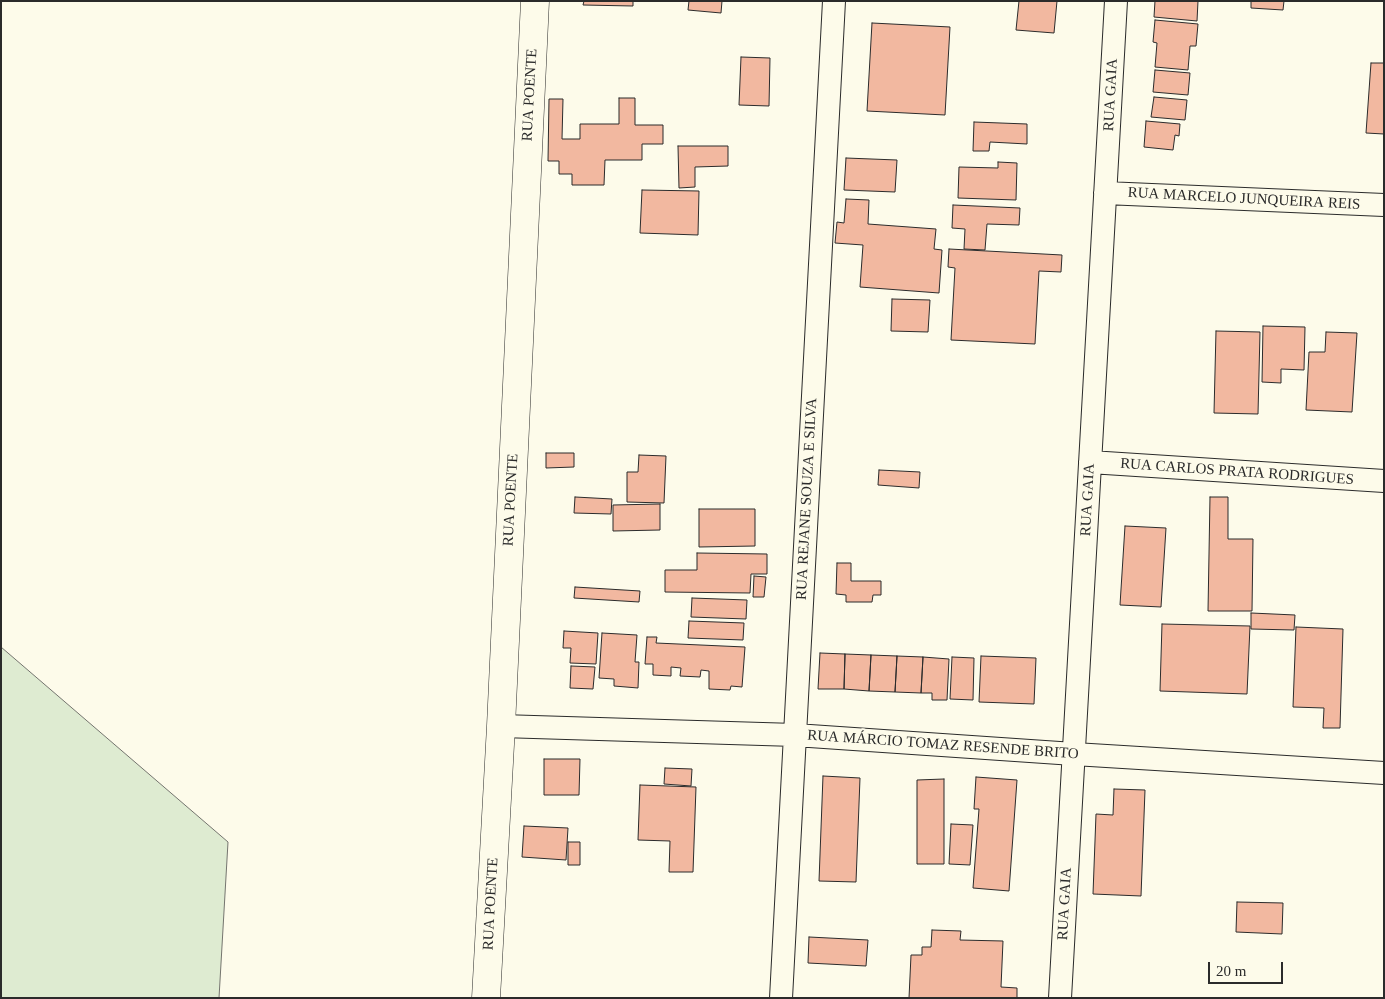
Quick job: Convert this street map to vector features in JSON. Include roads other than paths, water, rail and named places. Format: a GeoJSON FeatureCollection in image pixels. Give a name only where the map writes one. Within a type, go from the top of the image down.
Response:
{"type":"FeatureCollection","features":[{"type":"Feature","properties":{"kind":"street","name":"RUA POENTE"},"geometry":{"type":"LineString","coordinates":[[486,998],[501,726],[535,1]]}},
{"type":"Feature","properties":{"kind":"street","name":"RUA REJANE SOUZA E SILVA"},"geometry":{"type":"LineString","coordinates":[[781,998],[834,1]]}},
{"type":"Feature","properties":{"kind":"street","name":"RUA GAIA"},"geometry":{"type":"LineString","coordinates":[[1060,998],[1116,1]]}},
{"type":"Feature","properties":{"kind":"street","name":"RUA MARCELO JUNQUEIRA REIS"},"geometry":{"type":"LineString","coordinates":[[1105,193],[1384,205]]}},
{"type":"Feature","properties":{"kind":"street","name":"RUA CARLOS PRATA RODRIGUES"},"geometry":{"type":"LineString","coordinates":[[1090,462],[1384,481]]}},
{"type":"Feature","properties":{"kind":"street","name":"RUA MÁRCIO TOMAZ RESENDE BRITO"},"geometry":{"type":"LineString","coordinates":[[501,726],[795,735],[1384,773]]}}]}
